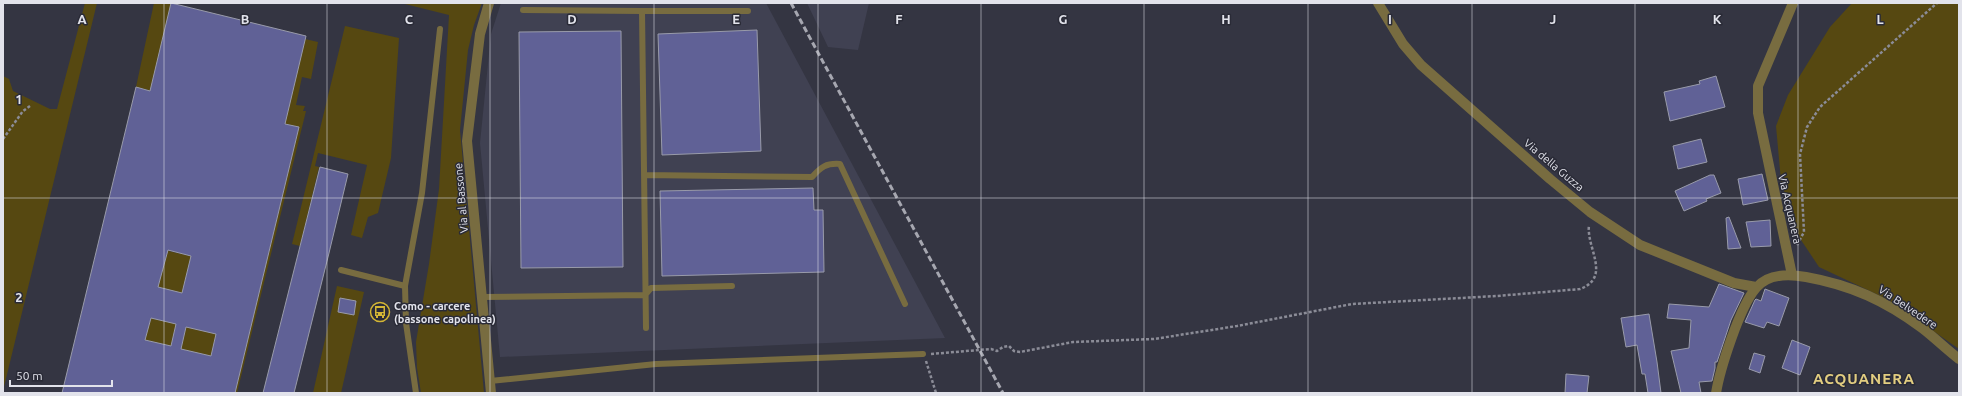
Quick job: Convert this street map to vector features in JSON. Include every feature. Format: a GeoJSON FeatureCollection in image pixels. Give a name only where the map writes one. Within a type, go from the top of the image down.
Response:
{"type":"FeatureCollection","features":[{"type":"Feature","properties":{"kind":"street","name":"Via al Bassone"},"geometry":{"type":"LineString","coordinates":[[489,3],[480,34],[467,141],[491,393]]}},
{"type":"Feature","properties":{"kind":"street","name":"Via della Guzza"},"geometry":{"type":"LineString","coordinates":[[1378,3],[1403,44],[1421,65],[1550,179],[1590,212],[1640,245],[1734,283],[1756,287]]}},
{"type":"Feature","properties":{"kind":"street","name":"Via Acquanera"},"geometry":{"type":"LineString","coordinates":[[1792,275],[1758,113],[1758,86],[1793,3]]}},
{"type":"Feature","properties":{"kind":"street"},"geometry":{"type":"LineString","coordinates":[[1716,393],[1732,339],[1748,300],[1756,287],[1776,276],[1792,275]]}},
{"type":"Feature","properties":{"kind":"street","name":"Via Belvedere"},"geometry":{"type":"LineString","coordinates":[[1792,275],[1835,282],[1878,299],[1922,328],[1959,359]]}},
{"type":"Feature","properties":{"kind":"lane"},"geometry":{"type":"LineString","coordinates":[[523,10],[748,11]]}},
{"type":"Feature","properties":{"kind":"lane"},"geometry":{"type":"LineString","coordinates":[[642,11],[646,328]]}},
{"type":"Feature","properties":{"kind":"lane"},"geometry":{"type":"LineString","coordinates":[[416,393],[406,323],[405,286],[422,193],[440,29]]}},
{"type":"Feature","properties":{"kind":"lane"},"geometry":{"type":"LineString","coordinates":[[644,176],[812,177],[820,168],[829,163],[840,164],[905,304]]}},
{"type":"Feature","properties":{"kind":"lane"},"geometry":{"type":"LineString","coordinates":[[341,270],[405,286]]}},
{"type":"Feature","properties":{"kind":"lane"},"geometry":{"type":"LineString","coordinates":[[645,296],[651,288],[732,286]]}},
{"type":"Feature","properties":{"kind":"lane"},"geometry":{"type":"LineString","coordinates":[[482,297],[645,296]]}},
{"type":"Feature","properties":{"kind":"lane"},"geometry":{"type":"LineString","coordinates":[[490,381],[656,364],[923,354]]}},
{"type":"Feature","properties":{"kind":"path"},"geometry":{"type":"LineString","coordinates":[[1790,260],[1804,232],[1800,154],[1807,127],[1820,107],[1936,3]]}},
{"type":"Feature","properties":{"kind":"path"},"geometry":{"type":"LineString","coordinates":[[3,139],[23,111],[30,106]]}},
{"type":"Feature","properties":{"kind":"path"},"geometry":{"type":"LineString","coordinates":[[936,393],[923,354],[991,350],[997,351],[1003,347],[1009,346],[1014,351],[1020,352],[1073,342],[1154,339],[1237,326],[1352,304],[1497,296],[1580,289],[1588,286],[1593,281],[1596,273],[1596,264],[1588,234],[1590,212]]}},
{"type":"Feature","properties":{"kind":"shaded area"},"geometry":{"type":"Polygon","coordinates":[[[85,3],[97,3],[3,391],[3,76],[9,79],[13,91],[50,109],[57,109],[85,3]]]}},
{"type":"Feature","properties":{"kind":"shaded area"},"geometry":{"type":"Polygon","coordinates":[[[154,3],[171,3],[154,76],[305,39],[318,42],[311,79],[302,77],[296,105],[305,106],[303,111],[306,111],[237,393],[235,393],[299,127],[136,87],[154,3]]]}},
{"type":"Feature","properties":{"kind":"shaded area"},"geometry":{"type":"Polygon","coordinates":[[[401,3],[482,3],[474,25],[468,50],[460,130],[484,393],[421,393],[417,368],[416,342],[429,264],[439,189],[449,15],[401,3]]]}},
{"type":"Feature","properties":{"kind":"shaded area"},"geometry":{"type":"Polygon","coordinates":[[[501,3],[766,3],[945,338],[500,357],[480,143],[491,34],[501,3]]]}},
{"type":"Feature","properties":{"kind":"shaded area"},"geometry":{"type":"Polygon","coordinates":[[[807,3],[869,3],[858,50],[828,47],[807,3]]]}},
{"type":"Feature","properties":{"kind":"shaded area"},"geometry":{"type":"Polygon","coordinates":[[[1852,3],[1959,3],[1959,349],[1889,300],[1819,267],[1797,234],[1781,181],[1776,126],[1788,95],[1830,27],[1852,3]]]}},
{"type":"Feature","properties":{"kind":"shaded area"},"geometry":{"type":"Polygon","coordinates":[[[345,26],[399,38],[391,158],[378,213],[368,217],[362,238],[351,235],[367,165],[318,153],[315,166],[319,167],[300,246],[292,244],[345,26]]]}},
{"type":"Feature","properties":{"kind":"shaded area"},"geometry":{"type":"Polygon","coordinates":[[[168,251],[191,256],[182,293],[158,287],[168,251]]]}},
{"type":"Feature","properties":{"kind":"shaded area"},"geometry":{"type":"Polygon","coordinates":[[[337,286],[364,292],[341,393],[313,393],[337,286]]]}},
{"type":"Feature","properties":{"kind":"shaded area"},"geometry":{"type":"Polygon","coordinates":[[[151,318],[176,324],[171,346],[145,340],[151,318]]]}},
{"type":"Feature","properties":{"kind":"shaded area"},"geometry":{"type":"Polygon","coordinates":[[[186,327],[216,334],[211,356],[181,349],[186,327]]]}},
{"type":"Feature","properties":{"kind":"building"},"geometry":{"type":"Polygon","coordinates":[[[171,3],[306,36],[285,124],[299,127],[235,393],[62,393],[136,87],[150,91],[171,3]],[[168,250],[158,287],[182,293],[191,256],[168,250]],[[151,318],[145,340],[171,346],[176,324],[151,318]],[[186,327],[181,349],[211,356],[216,334],[186,327]]]}},
{"type":"Feature","properties":{"kind":"building"},"geometry":{"type":"Polygon","coordinates":[[[757,30],[761,151],[662,155],[658,34],[757,30]]]}},
{"type":"Feature","properties":{"kind":"building"},"geometry":{"type":"Polygon","coordinates":[[[621,31],[623,267],[521,268],[519,32],[621,31]]]}},
{"type":"Feature","properties":{"kind":"building"},"geometry":{"type":"Polygon","coordinates":[[[1716,76],[1725,107],[1670,121],[1664,92],[1700,84],[1699,81],[1716,76]]]}},
{"type":"Feature","properties":{"kind":"building"},"geometry":{"type":"Polygon","coordinates":[[[1701,139],[1707,162],[1678,169],[1673,146],[1701,139]]]}},
{"type":"Feature","properties":{"kind":"building"},"geometry":{"type":"Polygon","coordinates":[[[320,167],[348,174],[294,393],[263,393],[320,167]]]}},
{"type":"Feature","properties":{"kind":"building"},"geometry":{"type":"Polygon","coordinates":[[[1762,174],[1768,200],[1743,205],[1738,179],[1762,174]]]}},
{"type":"Feature","properties":{"kind":"building"},"geometry":{"type":"Polygon","coordinates":[[[1710,175],[1714,175],[1721,193],[1684,211],[1675,191],[1710,175]]]}},
{"type":"Feature","properties":{"kind":"building"},"geometry":{"type":"Polygon","coordinates":[[[813,188],[814,210],[823,210],[824,272],[662,276],[660,191],[813,188]]]}},
{"type":"Feature","properties":{"kind":"building"},"geometry":{"type":"Polygon","coordinates":[[[1729,217],[1741,248],[1728,249],[1726,218],[1729,217]]]}},
{"type":"Feature","properties":{"kind":"building"},"geometry":{"type":"Polygon","coordinates":[[[1770,220],[1771,246],[1751,247],[1746,222],[1770,220]]]}},
{"type":"Feature","properties":{"kind":"building"},"geometry":{"type":"Polygon","coordinates":[[[1719,284],[1744,293],[1731,320],[1717,362],[1715,362],[1712,381],[1699,382],[1701,393],[1681,393],[1671,351],[1689,348],[1691,320],[1667,318],[1669,304],[1709,307],[1719,284]]]}},
{"type":"Feature","properties":{"kind":"building"},"geometry":{"type":"Polygon","coordinates":[[[1765,289],[1789,298],[1779,326],[1767,322],[1764,328],[1745,322],[1755,300],[1761,301],[1765,289]]]}},
{"type":"Feature","properties":{"kind":"building"},"geometry":{"type":"Polygon","coordinates":[[[340,298],[356,301],[354,315],[338,312],[340,298]]]}},
{"type":"Feature","properties":{"kind":"building"},"geometry":{"type":"Polygon","coordinates":[[[1649,314],[1661,393],[1648,393],[1645,374],[1642,374],[1637,345],[1626,347],[1621,318],[1649,314]]]}},
{"type":"Feature","properties":{"kind":"building"},"geometry":{"type":"Polygon","coordinates":[[[1792,340],[1810,347],[1800,375],[1782,368],[1792,340]]]}},
{"type":"Feature","properties":{"kind":"building"},"geometry":{"type":"Polygon","coordinates":[[[1754,353],[1765,356],[1760,373],[1749,369],[1754,353]]]}},
{"type":"Feature","properties":{"kind":"building"},"geometry":{"type":"Polygon","coordinates":[[[1566,374],[1589,376],[1587,393],[1565,393],[1566,374]]]}},
{"type":"Feature","properties":{"kind":"railway"},"geometry":{"type":"LineString","coordinates":[[791,3],[1003,393]]}},
{"type":"Feature","properties":{"kind":"place","name":"Como - carcere (bassone capolinea)"},"geometry":{"type":"Point","coordinates":[380,312]}},
{"type":"Feature","properties":{"kind":"district","name":"ACQUANERA"},"geometry":{"type":"Point","coordinates":[1864,378]}}]}
